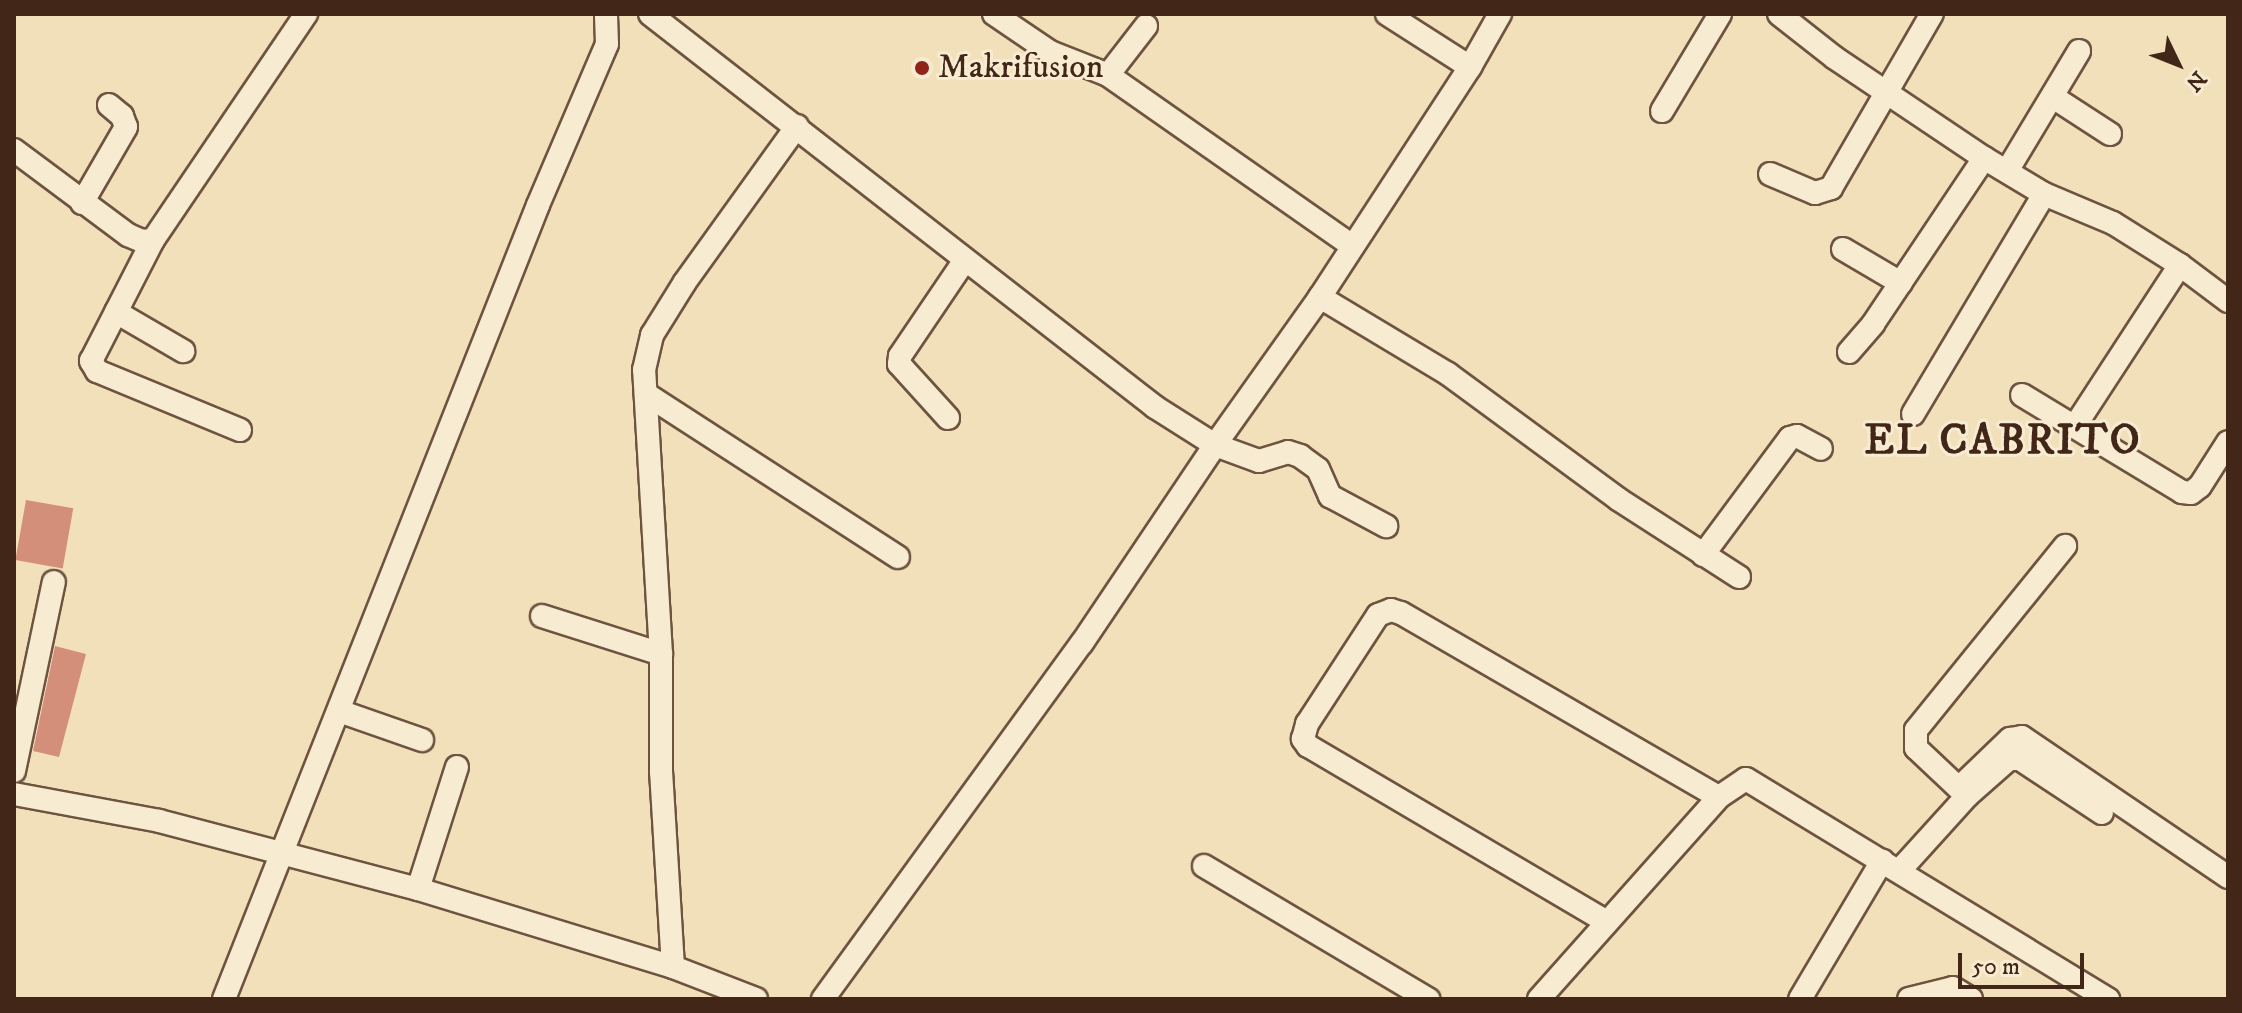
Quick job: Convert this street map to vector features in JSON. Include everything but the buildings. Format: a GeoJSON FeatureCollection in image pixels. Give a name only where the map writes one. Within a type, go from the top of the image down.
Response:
{"type":"FeatureCollection","features":[{"type":"Feature","properties":{"kind":"street"},"geometry":{"type":"LineString","coordinates":[[240,430],[91,366],[153,240],[306,14]]}},
{"type":"Feature","properties":{"kind":"street"},"geometry":{"type":"LineString","coordinates":[[224,999],[538,205],[607,44],[606,14]]}},
{"type":"Feature","properties":{"kind":"street"},"geometry":{"type":"LineString","coordinates":[[650,14],[1155,407],[1215,445],[1259,461],[1288,452],[1300,456],[1318,469],[1330,496],[1386,526]]}},
{"type":"Feature","properties":{"kind":"street"},"geometry":{"type":"LineString","coordinates":[[994,14],[1050,52],[1108,75],[1351,245]]}},
{"type":"Feature","properties":{"kind":"street"},"geometry":{"type":"LineString","coordinates":[[1387,14],[1470,67]]}},
{"type":"Feature","properties":{"kind":"street"},"geometry":{"type":"LineString","coordinates":[[823,999],[1082,643],[1215,445],[1320,297],[1351,245],[1470,67],[1500,14]]}},
{"type":"Feature","properties":{"kind":"street"},"geometry":{"type":"LineString","coordinates":[[1662,111],[1720,14]]}},
{"type":"Feature","properties":{"kind":"street"},"geometry":{"type":"LineString","coordinates":[[1779,14],[1888,94],[1984,158],[2044,194],[2113,223],[2180,265],[2228,301]]}},
{"type":"Feature","properties":{"kind":"street"},"geometry":{"type":"LineString","coordinates":[[1770,174],[1815,193],[1831,188],[1932,14]]}},
{"type":"Feature","properties":{"kind":"street"},"geometry":{"type":"LineString","coordinates":[[1108,75],[1146,26]]}},
{"type":"Feature","properties":{"kind":"street"},"geometry":{"type":"LineString","coordinates":[[2007,171],[2079,51]]}},
{"type":"Feature","properties":{"kind":"street"},"geometry":{"type":"LineString","coordinates":[[2053,97],[2110,134]]}},
{"type":"Feature","properties":{"kind":"street"},"geometry":{"type":"LineString","coordinates":[[82,203],[126,127],[122,116],[109,105]]}},
{"type":"Feature","properties":{"kind":"street"},"geometry":{"type":"LineString","coordinates":[[673,967],[661,772],[661,654],[644,370],[652,335],[685,282],[797,126]]}},
{"type":"Feature","properties":{"kind":"street"},"geometry":{"type":"LineString","coordinates":[[14,150],[128,235],[142,241],[153,240]]}},
{"type":"Feature","properties":{"kind":"street"},"geometry":{"type":"LineString","coordinates":[[1849,352],[1901,283],[1984,158]]}},
{"type":"Feature","properties":{"kind":"street"},"geometry":{"type":"LineString","coordinates":[[1913,414],[2044,194]]}},
{"type":"Feature","properties":{"kind":"street"},"geometry":{"type":"LineString","coordinates":[[1843,249],[1901,283]]}},
{"type":"Feature","properties":{"kind":"street"},"geometry":{"type":"LineString","coordinates":[[948,418],[899,364],[900,356],[965,260]]}},
{"type":"Feature","properties":{"kind":"street"},"geometry":{"type":"LineString","coordinates":[[2075,426],[2180,265]]}},
{"type":"Feature","properties":{"kind":"street"},"geometry":{"type":"LineString","coordinates":[[1320,297],[1448,374],[1618,499],[1739,577]]}},
{"type":"Feature","properties":{"kind":"street"},"geometry":{"type":"LineString","coordinates":[[116,312],[183,351]]}},
{"type":"Feature","properties":{"kind":"street"},"geometry":{"type":"LineString","coordinates":[[646,394],[898,557]]}},
{"type":"Feature","properties":{"kind":"street"},"geometry":{"type":"LineString","coordinates":[[2022,395],[2182,492],[2191,493],[2200,486],[2228,442]]}},
{"type":"Feature","properties":{"kind":"street"},"geometry":{"type":"LineString","coordinates":[[1703,555],[1790,438],[1797,436],[1821,449]]}},
{"type":"Feature","properties":{"kind":"street"},"geometry":{"type":"LineString","coordinates":[[1963,792],[1916,748],[1916,730],[2065,546]]}},
{"type":"Feature","properties":{"kind":"street"},"geometry":{"type":"LineString","coordinates":[[14,771],[54,582]]}},
{"type":"Feature","properties":{"kind":"street"},"geometry":{"type":"LineString","coordinates":[[1607,922],[1308,746],[1303,739],[1307,724],[1378,615],[1391,610],[1401,613],[1719,797]]}},
{"type":"Feature","properties":{"kind":"street"},"geometry":{"type":"LineString","coordinates":[[542,616],[661,654]]}},
{"type":"Feature","properties":{"kind":"street"},"geometry":{"type":"LineString","coordinates":[[339,711],[422,740]]}},
{"type":"Feature","properties":{"kind":"street"},"geometry":{"type":"LineString","coordinates":[[1800,999],[1891,865],[2010,739],[2022,737],[2228,877]]}},
{"type":"Feature","properties":{"kind":"street"},"geometry":{"type":"LineString","coordinates":[[1963,792],[2002,762],[2020,759],[2102,813]]}},
{"type":"Feature","properties":{"kind":"street"},"geometry":{"type":"LineString","coordinates":[[418,889],[457,767]]}},
{"type":"Feature","properties":{"kind":"street"},"geometry":{"type":"LineString","coordinates":[[1539,999],[1719,797],[1739,781],[1749,780],[2108,999]]}},
{"type":"Feature","properties":{"kind":"street"},"geometry":{"type":"LineString","coordinates":[[14,794],[93,806],[282,851],[673,967],[756,999]]}},
{"type":"Feature","properties":{"kind":"street"},"geometry":{"type":"LineString","coordinates":[[1204,866],[1428,999]]}},
{"type":"Feature","properties":{"kind":"street"},"geometry":{"type":"LineString","coordinates":[[1909,999],[1953,988],[1971,999]]}},
{"type":"Feature","properties":{"kind":"place","name":"Makrifusion"},"geometry":{"type":"Point","coordinates":[922,68]}},
{"type":"Feature","properties":{"kind":"district","name":"EL CABRITO"},"geometry":{"type":"Point","coordinates":[2003,441]}}]}
